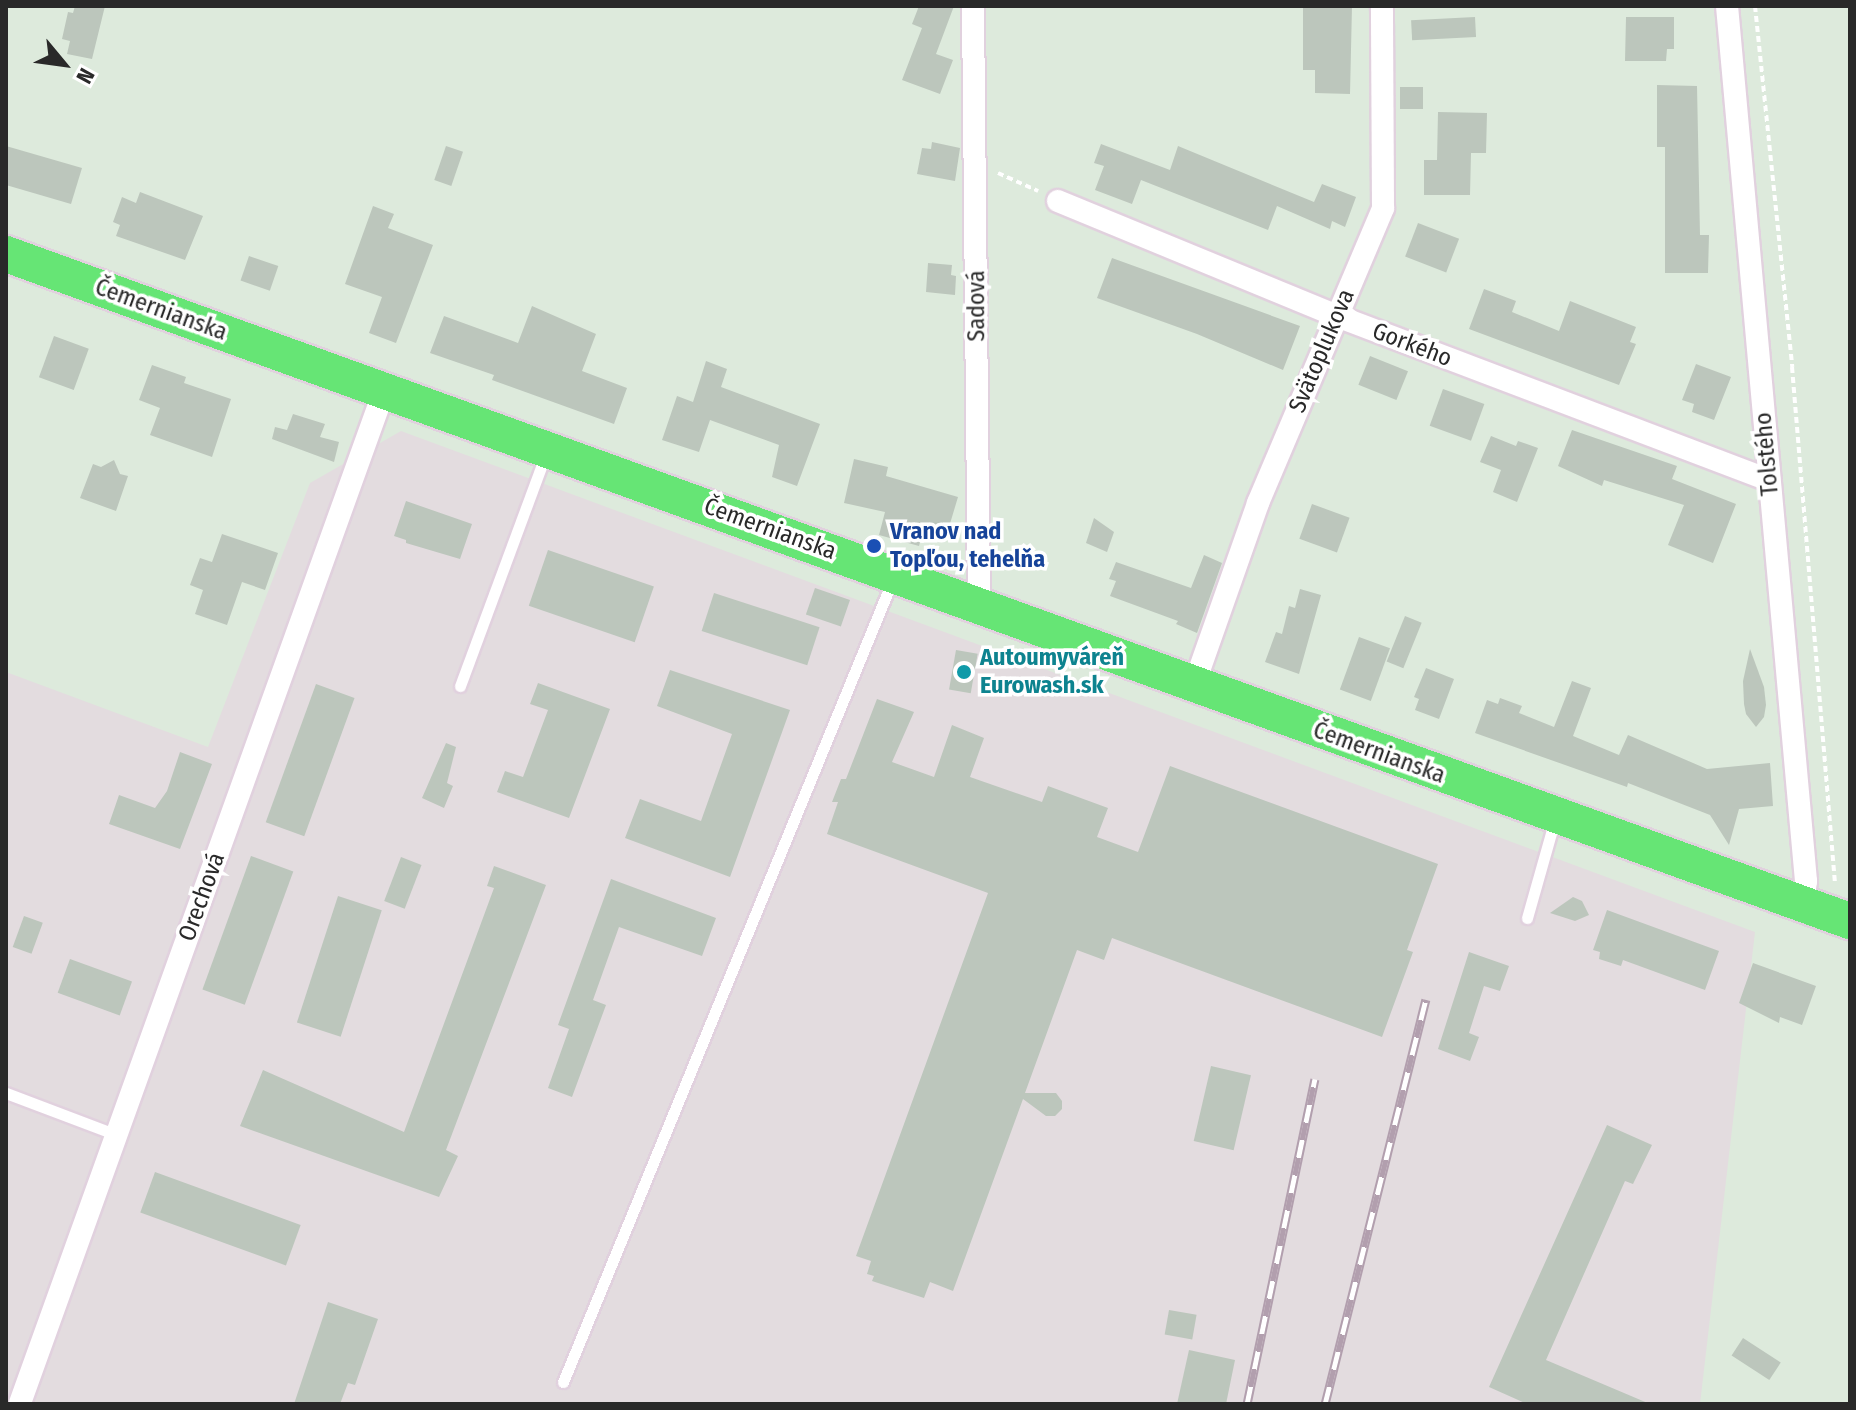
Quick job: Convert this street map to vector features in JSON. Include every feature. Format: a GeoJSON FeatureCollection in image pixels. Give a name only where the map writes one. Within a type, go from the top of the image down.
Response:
{"type":"FeatureCollection","features":[{"type":"Feature","properties":{"kind":"main road","name":"Čemernianska"},"geometry":{"type":"LineString","coordinates":[[6,254],[1555,817],[1829,906]]}},
{"type":"Feature","properties":{"kind":"street","name":"Sadová"},"geometry":{"type":"LineString","coordinates":[[973,6],[979,607]]}},
{"type":"Feature","properties":{"kind":"street","name":"Svätoplukova"},"geometry":{"type":"LineString","coordinates":[[1194,685],[1258,503],[1383,208],[1382,6]]}},
{"type":"Feature","properties":{"kind":"street","name":"Tolstého"},"geometry":{"type":"LineString","coordinates":[[1727,6],[1806,881],[1829,906]]}},
{"type":"Feature","properties":{"kind":"street","name":"Gorkého"},"geometry":{"type":"LineString","coordinates":[[1058,201],[1337,316],[1769,480]]}},
{"type":"Feature","properties":{"kind":"street","name":"Orechová"},"geometry":{"type":"LineString","coordinates":[[20,1403],[384,391]]}},
{"type":"Feature","properties":{"kind":"lane"},"geometry":{"type":"LineString","coordinates":[[460,686],[548,450]]}},
{"type":"Feature","properties":{"kind":"lane"},"geometry":{"type":"LineString","coordinates":[[563,1382],[895,575]]}},
{"type":"Feature","properties":{"kind":"lane"},"geometry":{"type":"LineString","coordinates":[[1527,918],[1555,817]]}},
{"type":"Feature","properties":{"kind":"lane"},"geometry":{"type":"LineString","coordinates":[[6,1093],[117,1135]]}},
{"type":"Feature","properties":{"kind":"path"},"geometry":{"type":"LineString","coordinates":[[1755,6],[1792,367],[1829,906]]}},
{"type":"Feature","properties":{"kind":"path"},"geometry":{"type":"LineString","coordinates":[[976,167],[998,173],[1058,201]]}},
{"type":"Feature","properties":{"kind":"shaded area"},"geometry":{"type":"Polygon","coordinates":[[[401,431],[1755,932],[1700,1404],[6,1404],[6,672],[208,747],[310,483],[401,431]]]}},
{"type":"Feature","properties":{"kind":"building"},"geometry":{"type":"Polygon","coordinates":[[[75,6],[105,6],[92,59],[67,54],[70,41],[62,39],[68,12],[73,13],[75,6]]]}},
{"type":"Feature","properties":{"kind":"building"},"geometry":{"type":"Polygon","coordinates":[[[919,6],[954,6],[936,54],[953,60],[940,94],[902,80],[922,28],[912,24],[919,6]]]}},
{"type":"Feature","properties":{"kind":"building"},"geometry":{"type":"Polygon","coordinates":[[[1303,6],[1352,6],[1350,94],[1315,93],[1315,70],[1303,70],[1303,6]]]}},
{"type":"Feature","properties":{"kind":"building"},"geometry":{"type":"Polygon","coordinates":[[[1475,17],[1476,37],[1412,40],[1411,20],[1475,17]]]}},
{"type":"Feature","properties":{"kind":"building"},"geometry":{"type":"Polygon","coordinates":[[[1626,17],[1674,17],[1674,49],[1667,49],[1666,61],[1625,61],[1626,17]]]}},
{"type":"Feature","properties":{"kind":"building"},"geometry":{"type":"Polygon","coordinates":[[[1657,85],[1697,86],[1700,235],[1709,235],[1708,273],[1665,273],[1665,147],[1657,147],[1657,85]]]}},
{"type":"Feature","properties":{"kind":"building"},"geometry":{"type":"Polygon","coordinates":[[[1400,87],[1423,87],[1423,109],[1400,109],[1400,87]]]}},
{"type":"Feature","properties":{"kind":"building"},"geometry":{"type":"Polygon","coordinates":[[[1438,112],[1487,113],[1486,153],[1471,153],[1470,195],[1424,195],[1424,160],[1437,160],[1438,112]]]}},
{"type":"Feature","properties":{"kind":"building"},"geometry":{"type":"Polygon","coordinates":[[[932,142],[960,148],[955,181],[917,174],[922,148],[931,149],[932,142]]]}},
{"type":"Feature","properties":{"kind":"building"},"geometry":{"type":"Polygon","coordinates":[[[1101,144],[1170,170],[1178,146],[1314,202],[1322,184],[1356,197],[1345,227],[1332,221],[1330,229],[1277,206],[1268,230],[1141,180],[1132,204],[1095,190],[1104,166],[1094,163],[1101,144]]]}},
{"type":"Feature","properties":{"kind":"building"},"geometry":{"type":"Polygon","coordinates":[[[6,146],[82,168],[71,204],[6,185],[6,146]]]}},
{"type":"Feature","properties":{"kind":"building"},"geometry":{"type":"Polygon","coordinates":[[[446,146],[463,152],[451,186],[434,180],[446,146]]]}},
{"type":"Feature","properties":{"kind":"building"},"geometry":{"type":"Polygon","coordinates":[[[140,192],[203,216],[185,260],[116,236],[120,225],[113,222],[122,197],[136,203],[140,192]]]}},
{"type":"Feature","properties":{"kind":"building"},"geometry":{"type":"Polygon","coordinates":[[[373,206],[394,214],[388,228],[433,245],[396,343],[369,333],[382,297],[345,284],[373,206]]]}},
{"type":"Feature","properties":{"kind":"building"},"geometry":{"type":"Polygon","coordinates":[[[1418,223],[1459,239],[1446,272],[1405,257],[1418,223]]]}},
{"type":"Feature","properties":{"kind":"building"},"geometry":{"type":"Polygon","coordinates":[[[249,256],[278,266],[270,291],[241,281],[249,256]]]}},
{"type":"Feature","properties":{"kind":"building"},"geometry":{"type":"Polygon","coordinates":[[[1112,258],[1300,326],[1283,370],[1197,334],[1097,298],[1112,258]]]}},
{"type":"Feature","properties":{"kind":"building"},"geometry":{"type":"Polygon","coordinates":[[[928,263],[952,265],[951,275],[956,276],[955,295],[926,292],[928,263]]]}},
{"type":"Feature","properties":{"kind":"building"},"geometry":{"type":"Polygon","coordinates":[[[1484,289],[1516,301],[1512,312],[1559,331],[1570,301],[1636,327],[1630,342],[1636,344],[1619,385],[1469,329],[1484,289]]]}},
{"type":"Feature","properties":{"kind":"building"},"geometry":{"type":"Polygon","coordinates":[[[532,306],[596,334],[582,371],[627,388],[614,424],[492,380],[494,375],[430,353],[444,316],[518,343],[532,306]]]}},
{"type":"Feature","properties":{"kind":"building"},"geometry":{"type":"Polygon","coordinates":[[[54,336],[89,349],[74,390],[39,377],[54,336]]]}},
{"type":"Feature","properties":{"kind":"building"},"geometry":{"type":"Polygon","coordinates":[[[1370,356],[1408,371],[1396,400],[1358,385],[1370,356]]]}},
{"type":"Feature","properties":{"kind":"building"},"geometry":{"type":"Polygon","coordinates":[[[706,361],[727,369],[721,387],[820,424],[797,486],[772,477],[779,445],[710,420],[699,452],[662,440],[677,396],[693,402],[706,361]]]}},
{"type":"Feature","properties":{"kind":"building"},"geometry":{"type":"Polygon","coordinates":[[[1696,364],[1731,377],[1714,420],[1692,412],[1694,404],[1682,400],[1696,364]]]}},
{"type":"Feature","properties":{"kind":"building"},"geometry":{"type":"Polygon","coordinates":[[[152,365],[186,377],[184,383],[231,399],[212,457],[150,435],[160,408],[139,400],[152,365]]]}},
{"type":"Feature","properties":{"kind":"building"},"geometry":{"type":"Polygon","coordinates":[[[1443,389],[1484,404],[1471,441],[1430,426],[1443,389]]]}},
{"type":"Feature","properties":{"kind":"building"},"geometry":{"type":"Polygon","coordinates":[[[293,414],[325,424],[320,437],[339,442],[334,462],[272,439],[275,427],[287,430],[293,414]]]}},
{"type":"Feature","properties":{"kind":"building"},"geometry":{"type":"Polygon","coordinates":[[[1572,430],[1677,466],[1672,479],[1736,504],[1713,563],[1668,545],[1684,505],[1604,480],[1602,486],[1558,466],[1572,430]]]}},
{"type":"Feature","properties":{"kind":"building"},"geometry":{"type":"Polygon","coordinates":[[[1491,436],[1516,446],[1518,441],[1538,448],[1517,502],[1493,492],[1501,470],[1480,462],[1491,436]]]}},
{"type":"Feature","properties":{"kind":"building"},"geometry":{"type":"Polygon","coordinates":[[[854,459],[888,467],[886,476],[958,497],[946,537],[923,531],[919,546],[879,535],[885,512],[844,503],[854,459]]]}},
{"type":"Feature","properties":{"kind":"building"},"geometry":{"type":"Polygon","coordinates":[[[114,460],[120,474],[128,476],[116,511],[80,498],[93,464],[101,467],[114,460]]]}},
{"type":"Feature","properties":{"kind":"building"},"geometry":{"type":"Polygon","coordinates":[[[406,501],[472,524],[460,559],[406,543],[406,540],[394,536],[406,501]]]}},
{"type":"Feature","properties":{"kind":"building"},"geometry":{"type":"Polygon","coordinates":[[[1312,504],[1350,518],[1337,552],[1299,539],[1312,504]]]}},
{"type":"Feature","properties":{"kind":"building"},"geometry":{"type":"Polygon","coordinates":[[[1094,518],[1114,532],[1107,552],[1086,543],[1094,518]]]}},
{"type":"Feature","properties":{"kind":"building"},"geometry":{"type":"Polygon","coordinates":[[[222,534],[278,553],[265,590],[242,582],[227,625],[195,614],[203,590],[190,585],[200,558],[212,562],[222,534]]]}},
{"type":"Feature","properties":{"kind":"building"},"geometry":{"type":"Polygon","coordinates":[[[548,550],[654,586],[635,642],[529,606],[548,550]]]}},
{"type":"Feature","properties":{"kind":"building"},"geometry":{"type":"Polygon","coordinates":[[[1204,555],[1222,563],[1197,633],[1176,624],[1178,621],[1110,596],[1116,581],[1109,579],[1116,562],[1191,588],[1204,555]]]}},
{"type":"Feature","properties":{"kind":"building"},"geometry":{"type":"Polygon","coordinates":[[[815,588],[850,600],[841,627],[806,614],[815,588]]]}},
{"type":"Feature","properties":{"kind":"building"},"geometry":{"type":"Polygon","coordinates":[[[1300,589],[1321,595],[1299,674],[1265,662],[1276,632],[1282,634],[1289,606],[1295,608],[1300,589]]]}},
{"type":"Feature","properties":{"kind":"building"},"geometry":{"type":"Polygon","coordinates":[[[714,593],[820,627],[807,665],[702,631],[714,593]]]}},
{"type":"Feature","properties":{"kind":"building"},"geometry":{"type":"Polygon","coordinates":[[[1405,616],[1422,623],[1403,668],[1387,661],[1405,616]]]}},
{"type":"Feature","properties":{"kind":"building"},"geometry":{"type":"Polygon","coordinates":[[[1359,637],[1390,648],[1371,701],[1340,690],[1359,637]]]}},
{"type":"Feature","properties":{"kind":"building"},"geometry":{"type":"Polygon","coordinates":[[[1750,649],[1764,687],[1766,705],[1764,717],[1756,727],[1746,714],[1744,704],[1743,681],[1750,649]]]}},
{"type":"Feature","properties":{"kind":"building","name":"Autoumyváreň Eurowash.sk"},"geometry":{"type":"Polygon","coordinates":[[[956,650],[978,654],[971,693],[949,689],[956,650]]]}},
{"type":"Feature","properties":{"kind":"building"},"geometry":{"type":"Polygon","coordinates":[[[1426,668],[1454,679],[1439,719],[1415,710],[1419,699],[1414,697],[1426,668]]]}},
{"type":"Feature","properties":{"kind":"building"},"geometry":{"type":"Polygon","coordinates":[[[670,670],[790,710],[730,877],[625,838],[640,799],[701,821],[732,734],[657,706],[670,670]]]}},
{"type":"Feature","properties":{"kind":"building"},"geometry":{"type":"Polygon","coordinates":[[[1572,681],[1591,688],[1573,736],[1619,755],[1628,735],[1707,769],[1770,763],[1773,806],[1739,809],[1729,845],[1710,815],[1628,783],[1627,787],[1475,733],[1487,700],[1498,704],[1500,698],[1522,706],[1519,713],[1554,727],[1572,681]]]}},
{"type":"Feature","properties":{"kind":"building"},"geometry":{"type":"Polygon","coordinates":[[[538,683],[610,709],[569,818],[497,792],[505,771],[523,777],[548,710],[530,704],[538,683]]]}},
{"type":"Feature","properties":{"kind":"building"},"geometry":{"type":"Polygon","coordinates":[[[316,684],[355,698],[304,836],[266,822],[316,684]]]}},
{"type":"Feature","properties":{"kind":"building"},"geometry":{"type":"Polygon","coordinates":[[[877,699],[914,712],[892,762],[934,777],[952,725],[984,738],[970,777],[1042,802],[1048,786],[1108,808],[1097,837],[1138,852],[1170,766],[1438,864],[1407,950],[1413,952],[1382,1037],[1112,938],[1104,960],[1077,950],[1025,1093],[1056,1093],[1062,1101],[1062,1109],[1055,1116],[1046,1116],[1023,1099],[953,1291],[930,1282],[924,1298],[872,1281],[874,1276],[867,1274],[871,1261],[856,1256],[988,893],[827,834],[838,802],[832,802],[841,779],[846,779],[877,699]]]}},
{"type":"Feature","properties":{"kind":"building"},"geometry":{"type":"Polygon","coordinates":[[[446,743],[456,747],[447,783],[453,786],[444,808],[422,798],[446,743]]]}},
{"type":"Feature","properties":{"kind":"building"},"geometry":{"type":"Polygon","coordinates":[[[180,752],[212,764],[180,849],[109,824],[119,795],[155,808],[167,791],[180,752]]]}},
{"type":"Feature","properties":{"kind":"building"},"geometry":{"type":"Polygon","coordinates":[[[251,856],[293,871],[245,1005],[202,989],[251,856]]]}},
{"type":"Feature","properties":{"kind":"building"},"geometry":{"type":"Polygon","coordinates":[[[401,857],[422,865],[405,909],[384,901],[401,857]]]}},
{"type":"Feature","properties":{"kind":"building"},"geometry":{"type":"Polygon","coordinates":[[[494,866],[546,885],[446,1150],[458,1156],[439,1197],[240,1126],[263,1070],[404,1132],[494,888],[487,886],[494,866]]]}},
{"type":"Feature","properties":{"kind":"building"},"geometry":{"type":"Polygon","coordinates":[[[611,879],[716,918],[702,956],[619,927],[593,1000],[606,1005],[572,1097],[548,1088],[569,1029],[558,1025],[611,879]]]}},
{"type":"Feature","properties":{"kind":"building"},"geometry":{"type":"Polygon","coordinates":[[[338,896],[382,910],[341,1037],[297,1022],[338,896]]]}},
{"type":"Feature","properties":{"kind":"building"},"geometry":{"type":"Polygon","coordinates":[[[1573,897],[1582,901],[1589,915],[1575,921],[1550,913],[1573,897]]]}},
{"type":"Feature","properties":{"kind":"building"},"geometry":{"type":"Polygon","coordinates":[[[1607,910],[1719,951],[1705,990],[1623,960],[1621,966],[1599,959],[1600,952],[1593,950],[1607,910]]]}},
{"type":"Feature","properties":{"kind":"building"},"geometry":{"type":"Polygon","coordinates":[[[24,916],[43,923],[32,954],[13,947],[24,916]]]}},
{"type":"Feature","properties":{"kind":"building"},"geometry":{"type":"Polygon","coordinates":[[[1469,952],[1509,966],[1500,991],[1484,986],[1469,1033],[1479,1037],[1470,1061],[1438,1049],[1469,952]]]}},
{"type":"Feature","properties":{"kind":"building"},"geometry":{"type":"Polygon","coordinates":[[[70,959],[132,982],[120,1015],[58,993],[70,959]]]}},
{"type":"Feature","properties":{"kind":"building"},"geometry":{"type":"Polygon","coordinates":[[[1753,963],[1816,986],[1802,1025],[1780,1017],[1779,1023],[1739,1003],[1753,963]]]}},
{"type":"Feature","properties":{"kind":"building"},"geometry":{"type":"Polygon","coordinates":[[[1211,1066],[1251,1075],[1234,1150],[1194,1141],[1211,1066]]]}},
{"type":"Feature","properties":{"kind":"building"},"geometry":{"type":"Polygon","coordinates":[[[1607,1125],[1652,1145],[1633,1184],[1625,1181],[1546,1360],[1650,1404],[1527,1404],[1489,1387],[1607,1125]]]}},
{"type":"Feature","properties":{"kind":"building"},"geometry":{"type":"Polygon","coordinates":[[[155,1172],[301,1225],[286,1265],[140,1212],[155,1172]]]}},
{"type":"Feature","properties":{"kind":"building"},"geometry":{"type":"Polygon","coordinates":[[[328,1302],[378,1319],[355,1385],[348,1383],[340,1404],[294,1404],[328,1302]]]}},
{"type":"Feature","properties":{"kind":"building"},"geometry":{"type":"Polygon","coordinates":[[[1169,1310],[1197,1315],[1192,1339],[1165,1335],[1169,1310]]]}},
{"type":"Feature","properties":{"kind":"building"},"geometry":{"type":"Polygon","coordinates":[[[1743,1338],[1781,1363],[1769,1380],[1732,1356],[1743,1338]]]}},
{"type":"Feature","properties":{"kind":"building"},"geometry":{"type":"Polygon","coordinates":[[[1189,1350],[1235,1360],[1226,1404],[1177,1404],[1189,1350]]]}},
{"type":"Feature","properties":{"kind":"railway"},"geometry":{"type":"LineString","coordinates":[[1325,1404],[1426,999]]}},
{"type":"Feature","properties":{"kind":"railway"},"geometry":{"type":"LineString","coordinates":[[1247,1404],[1315,1079]]}},
{"type":"Feature","properties":{"kind":"place","name":"Vranov nad Topľou, tehelňa"},"geometry":{"type":"Point","coordinates":[874,546]}},
{"type":"Feature","properties":{"kind":"place","name":"Autoumyváreň Eurowash.sk"},"geometry":{"type":"Point","coordinates":[964,672]}}]}
